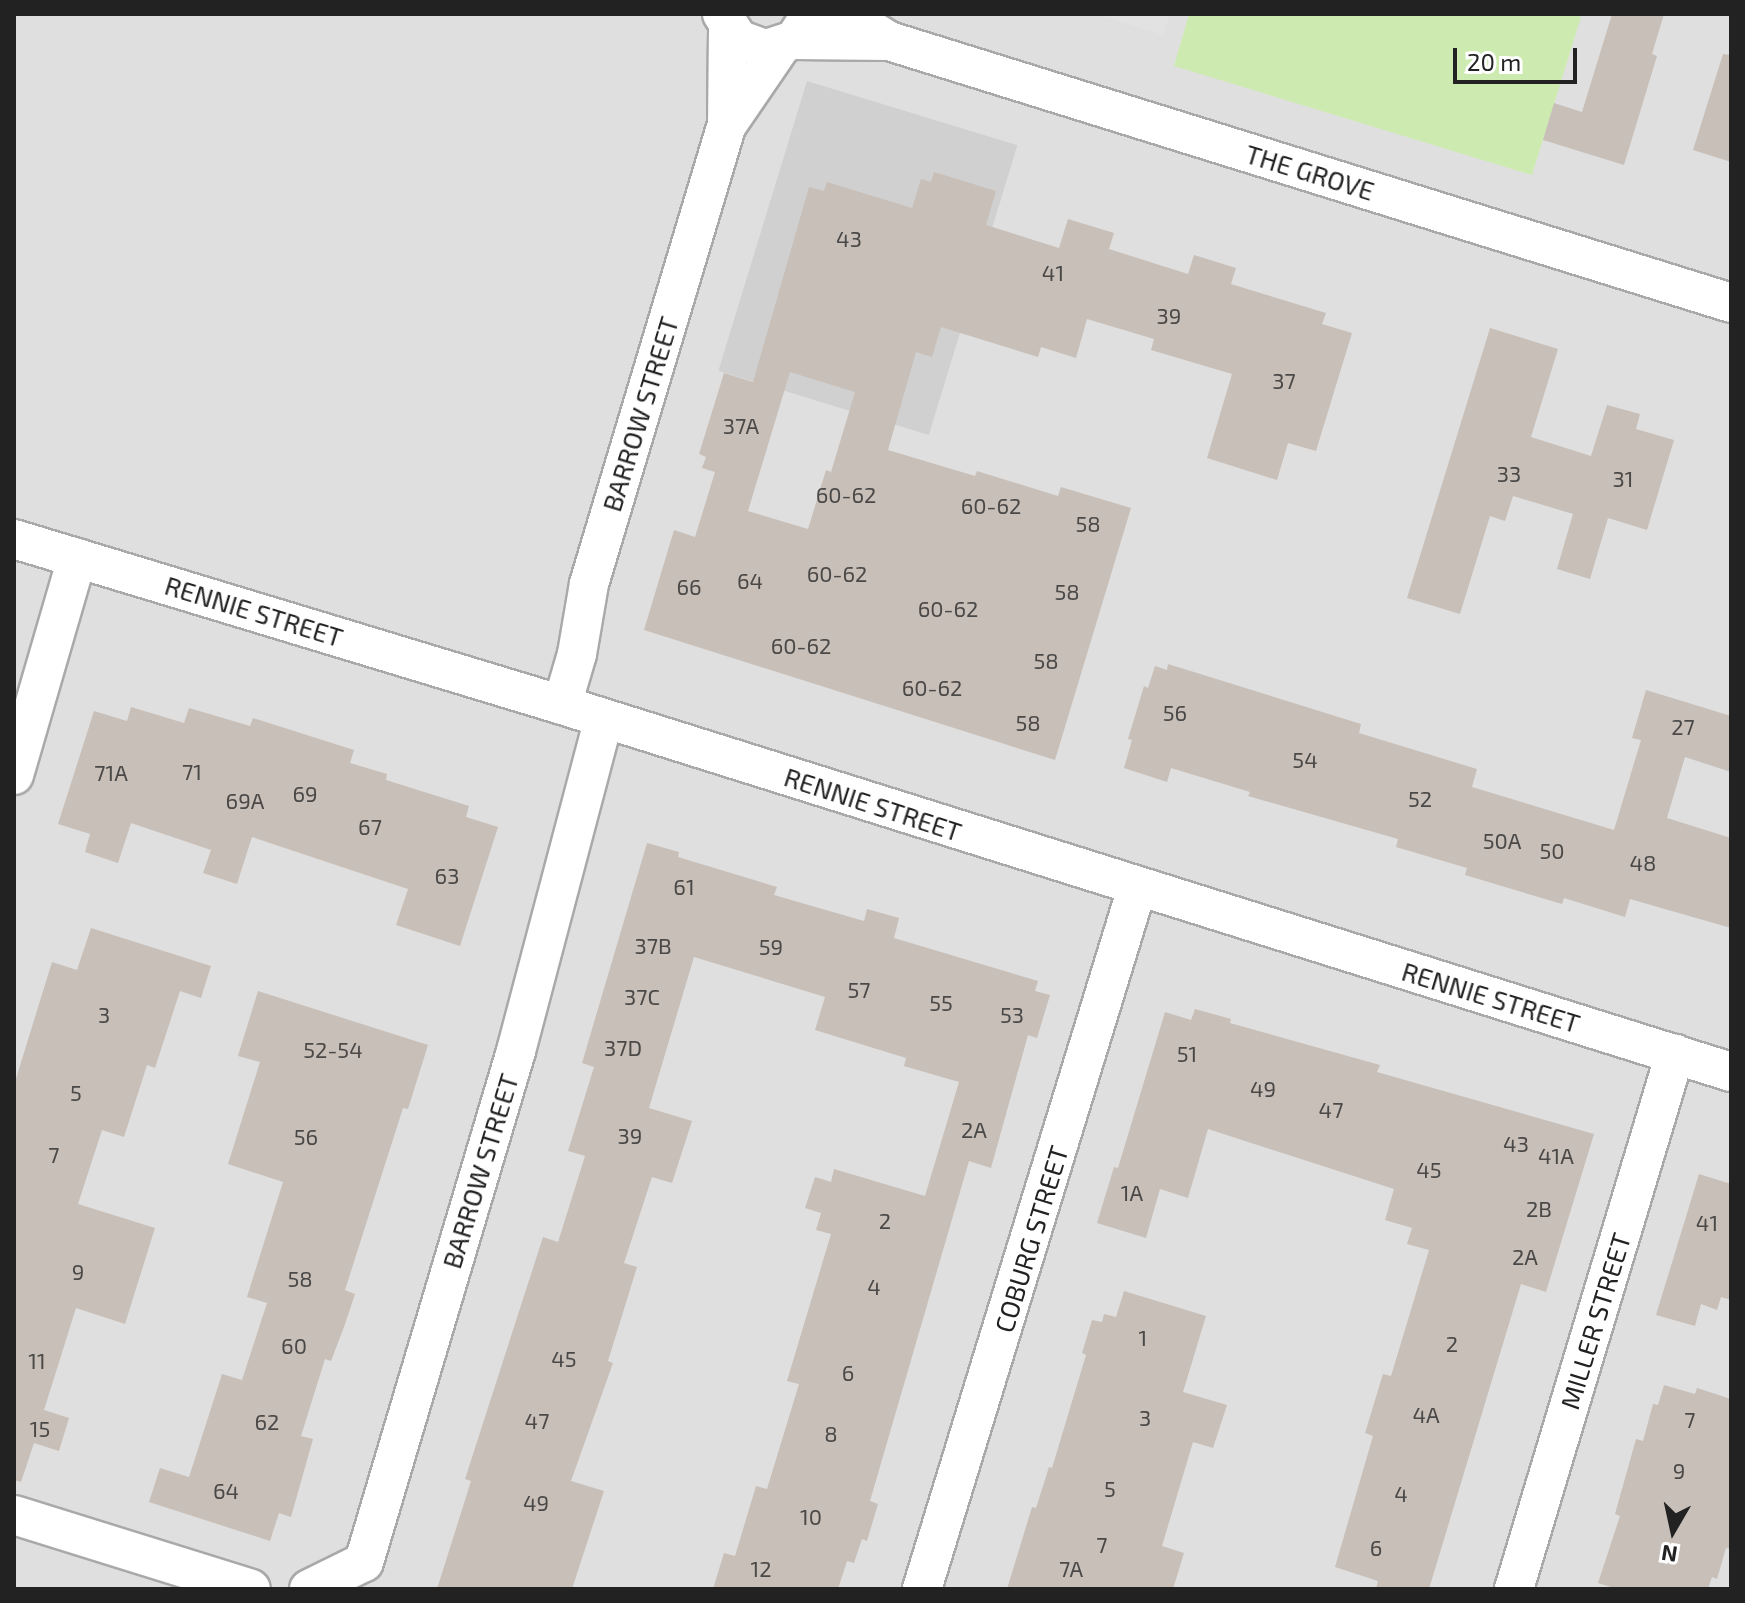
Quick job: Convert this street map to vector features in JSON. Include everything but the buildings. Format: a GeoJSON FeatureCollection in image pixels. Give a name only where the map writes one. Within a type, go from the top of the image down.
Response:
{"type":"FeatureCollection","features":[{"type":"Feature","properties":{"kind":"street","name":"THE GROVE"},"geometry":{"type":"LineString","coordinates":[[845,14],[889,41]]}},
{"type":"Feature","properties":{"kind":"street","name":"THE GROVE"},"geometry":{"type":"LineString","coordinates":[[723,18],[752,46],[766,49],[795,33],[889,41],[1731,303]]}},
{"type":"Feature","properties":{"kind":"street","name":"BARROW STREET"},"geometry":{"type":"LineString","coordinates":[[562,705],[577,654],[589,584],[727,125],[723,18]]}},
{"type":"Feature","properties":{"kind":"street","name":"BARROW STREET"},"geometry":{"type":"LineString","coordinates":[[727,125],[795,33]]}},
{"type":"Feature","properties":{"kind":"street","name":"RENNIE STREET"},"geometry":{"type":"LineString","coordinates":[[14,539],[562,705],[1731,1072]]}},
{"type":"Feature","properties":{"kind":"street"},"geometry":{"type":"LineString","coordinates":[[14,775],[77,558]]}},
{"type":"Feature","properties":{"kind":"street","name":"BARROW STREET"},"geometry":{"type":"LineString","coordinates":[[309,1589],[364,1562],[516,1051],[604,719]]}},
{"type":"Feature","properties":{"kind":"street","name":"COBURG STREET"},"geometry":{"type":"LineString","coordinates":[[922,1589],[1137,888]]}},
{"type":"Feature","properties":{"kind":"street","name":"MILLER STREET"},"geometry":{"type":"LineString","coordinates":[[1514,1589],[1675,1054]]}},
{"type":"Feature","properties":{"kind":"street"},"geometry":{"type":"LineString","coordinates":[[14,1515],[251,1589]]}},
{"type":"Feature","properties":{"kind":"shaded area"},"geometry":{"type":"Polygon","coordinates":[[[14,14],[1731,14],[1731,1589],[14,1589],[14,14]]]}},
{"type":"Feature","properties":{"kind":"shaded area"},"geometry":{"type":"Polygon","coordinates":[[[1095,14],[1170,14],[1163,35],[1095,14]]]}},
{"type":"Feature","properties":{"kind":"shaded area"},"geometry":{"type":"Polygon","coordinates":[[[807,81],[1017,145],[929,435],[718,371],[807,81]]]}},
{"type":"Feature","properties":{"kind":"green space"},"geometry":{"type":"Polygon","coordinates":[[[1189,14],[1572,14],[1581,17],[1532,175],[1174,66],[1189,14]]]}}]}
